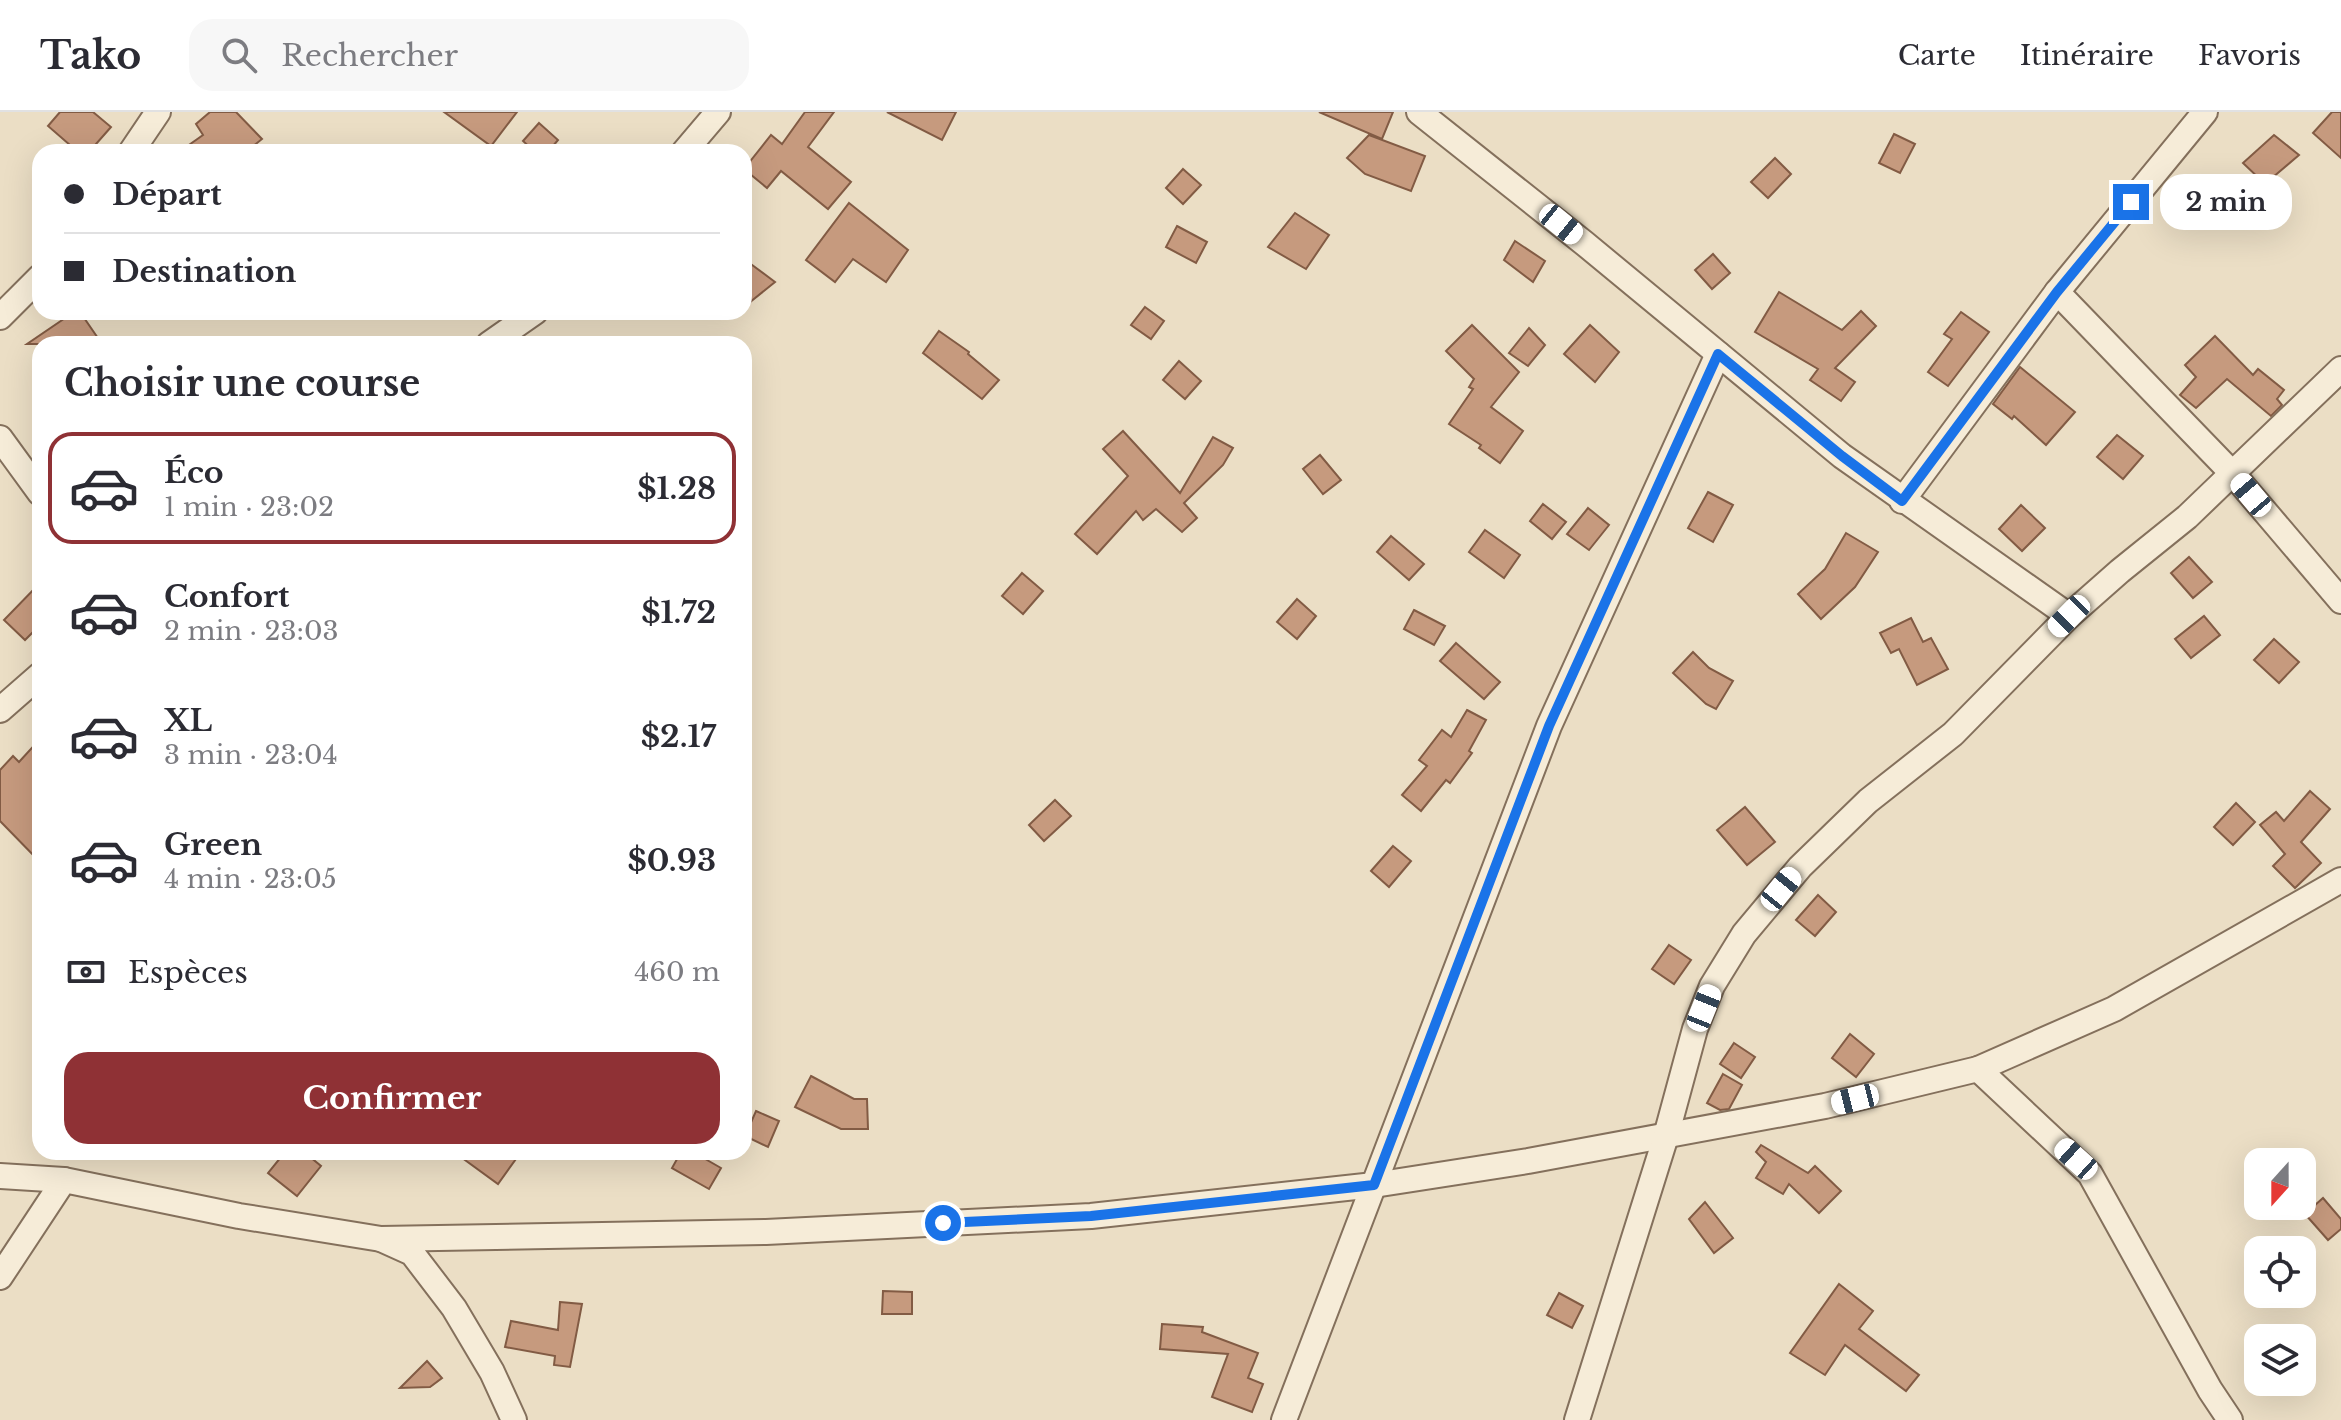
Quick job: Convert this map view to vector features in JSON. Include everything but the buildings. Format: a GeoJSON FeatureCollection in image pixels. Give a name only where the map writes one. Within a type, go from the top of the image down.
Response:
{"type":"FeatureCollection","features":[{"type":"Feature","properties":{"kind":"street"},"geometry":{"type":"LineString","coordinates":[[136,144],[158,112]]}},
{"type":"Feature","properties":{"kind":"street"},"geometry":{"type":"LineString","coordinates":[[691,144],[718,112]]}},
{"type":"Feature","properties":{"kind":"street"},"geometry":{"type":"LineString","coordinates":[[1419,112],[1842,456],[2069,616]]}},
{"type":"Feature","properties":{"kind":"street"},"geometry":{"type":"LineString","coordinates":[[1902,501],[2057,292],[2205,112]]}},
{"type":"Feature","properties":{"kind":"street"},"geometry":{"type":"LineString","coordinates":[[0,317],[32,285]]}},
{"type":"Feature","properties":{"kind":"street"},"geometry":{"type":"LineString","coordinates":[[2057,292],[2233,474],[2341,601]]}},
{"type":"Feature","properties":{"kind":"street"},"geometry":{"type":"LineString","coordinates":[[500,336],[524,320]]}},
{"type":"Feature","properties":{"kind":"street"},"geometry":{"type":"LineString","coordinates":[[1284,1420],[1549,726],[1718,354]]}},
{"type":"Feature","properties":{"kind":"street"},"geometry":{"type":"LineString","coordinates":[[1577,1420],[1666,1136],[1695,1029],[1712,986],[1744,934],[1800,867],[1868,801],[1953,734],[2069,616],[2187,517],[2341,369]]}},
{"type":"Feature","properties":{"kind":"street"},"geometry":{"type":"LineString","coordinates":[[0,438],[32,482]]}},
{"type":"Feature","properties":{"kind":"street"},"geometry":{"type":"LineString","coordinates":[[0,710],[32,682]]}},
{"type":"Feature","properties":{"kind":"street"},"geometry":{"type":"LineString","coordinates":[[0,1176],[64,1180],[239,1216],[381,1239],[766,1232],[1091,1216],[1374,1185],[1528,1161],[1825,1106],[1978,1069],[2114,1009],[2341,880]]}},
{"type":"Feature","properties":{"kind":"street"},"geometry":{"type":"LineString","coordinates":[[1978,1069],[2090,1174],[2210,1390],[2230,1420]]}},
{"type":"Feature","properties":{"kind":"street"},"geometry":{"type":"LineString","coordinates":[[0,1277],[64,1180]]}},
{"type":"Feature","properties":{"kind":"street"},"geometry":{"type":"LineString","coordinates":[[381,1239],[412,1253],[454,1308],[492,1372],[514,1420]]}},
{"type":"Feature","properties":{"kind":"route"},"geometry":{"type":"LineString","coordinates":[[943,1223],[1091,1216],[1374,1185],[1549,726],[1718,354],[1902,501],[2057,292],[2131,202]]}}]}
